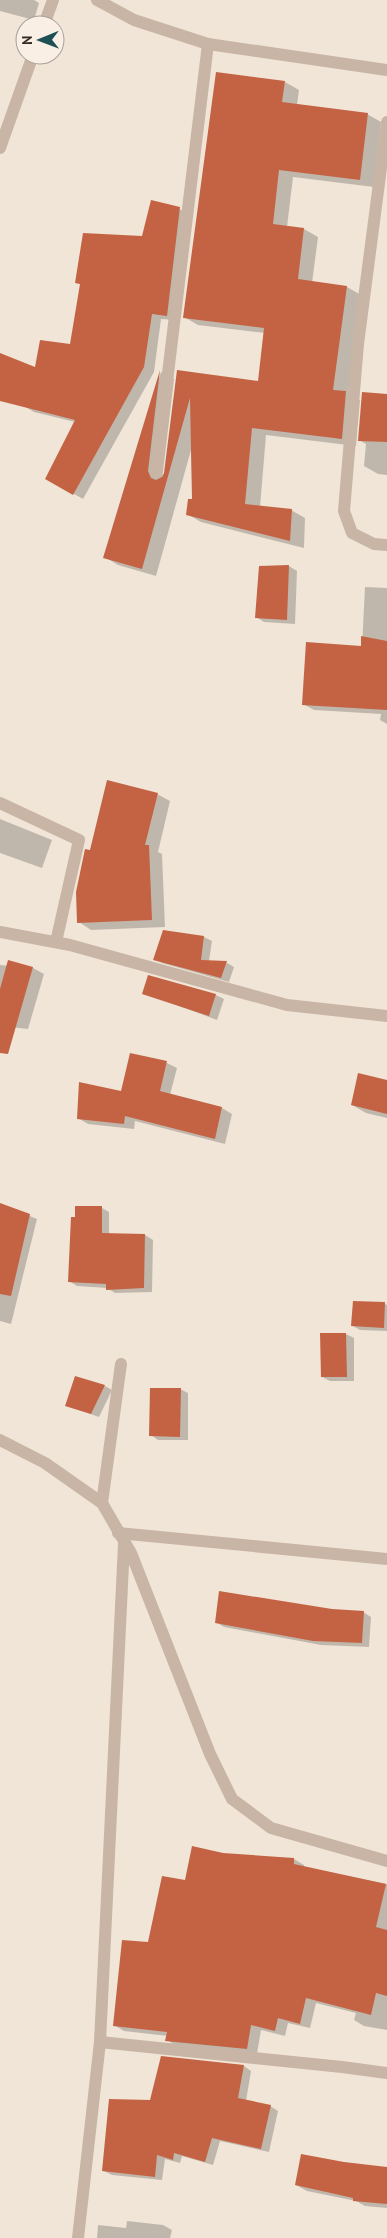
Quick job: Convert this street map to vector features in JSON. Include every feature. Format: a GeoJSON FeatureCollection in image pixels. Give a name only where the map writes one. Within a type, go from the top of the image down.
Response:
{"type":"FeatureCollection","features":[{"type":"Feature","properties":{"kind":"street"},"geometry":{"type":"LineString","coordinates":[[48,15],[53,0]]}},
{"type":"Feature","properties":{"kind":"street"},"geometry":{"type":"LineString","coordinates":[[97,0],[134,20],[208,44],[387,70]]}},
{"type":"Feature","properties":{"kind":"street"},"geometry":{"type":"LineString","coordinates":[[156,472],[208,44]]}},
{"type":"Feature","properties":{"kind":"street"},"geometry":{"type":"LineString","coordinates":[[0,148],[29,65]]}},
{"type":"Feature","properties":{"kind":"street"},"geometry":{"type":"LineString","coordinates":[[387,122],[358,344],[344,511],[352,533],[374,544],[387,545]]}},
{"type":"Feature","properties":{"kind":"street"},"geometry":{"type":"LineString","coordinates":[[0,802],[79,840],[56,942]]}},
{"type":"Feature","properties":{"kind":"street"},"geometry":{"type":"LineString","coordinates":[[0,932],[56,942],[287,1005],[387,1016]]}},
{"type":"Feature","properties":{"kind":"street"},"geometry":{"type":"LineString","coordinates":[[102,1503],[121,1364]]}},
{"type":"Feature","properties":{"kind":"street"},"geometry":{"type":"LineString","coordinates":[[0,1440],[44,1463],[102,1503],[130,1553],[168,1644],[210,1754],[232,1799],[271,1828],[387,1862]]}},
{"type":"Feature","properties":{"kind":"street"},"geometry":{"type":"LineString","coordinates":[[118,1532],[387,1558]]}},
{"type":"Feature","properties":{"kind":"street"},"geometry":{"type":"LineString","coordinates":[[78,2238],[100,2042],[124,1544]]}},
{"type":"Feature","properties":{"kind":"street"},"geometry":{"type":"LineString","coordinates":[[100,2042],[342,2067],[387,2074]]}},
{"type":"Feature","properties":{"kind":"building"},"geometry":{"type":"Polygon","coordinates":[[[216,72],[285,81],[282,102],[368,113],[360,180],[279,170],[273,224],[304,228],[298,279],[347,286],[333,390],[346,391],[342,439],[252,428],[245,504],[292,509],[290,541],[186,515],[188,499],[192,499],[190,398],[142,569],[103,558],[160,370],[148,471],[151,478],[156,480],[162,477],[164,473],[177,370],[258,381],[264,328],[183,318],[216,72]]]}},
{"type":"Feature","properties":{"kind":"building"},"geometry":{"type":"Polygon","coordinates":[[[151,200],[180,207],[167,316],[152,314],[144,367],[73,495],[45,479],[75,420],[0,401],[0,353],[35,367],[40,340],[70,344],[80,284],[75,283],[83,233],[142,236],[151,200]]]}},
{"type":"Feature","properties":{"kind":"building"},"geometry":{"type":"Polygon","coordinates":[[[362,392],[387,394],[387,442],[358,441],[362,392]]]}},
{"type":"Feature","properties":{"kind":"building"},"geometry":{"type":"Polygon","coordinates":[[[289,565],[287,620],[255,618],[259,566],[289,565]]]}},
{"type":"Feature","properties":{"kind":"building"},"geometry":{"type":"Polygon","coordinates":[[[361,636],[387,641],[387,710],[302,705],[306,642],[361,646],[361,636]]]}},
{"type":"Feature","properties":{"kind":"building"},"geometry":{"type":"Polygon","coordinates":[[[107,780],[158,793],[145,845],[149,845],[152,920],[77,923],[76,892],[85,849],[90,850],[107,780]]]}},
{"type":"Feature","properties":{"kind":"building"},"geometry":{"type":"Polygon","coordinates":[[[163,930],[204,936],[201,960],[227,961],[221,978],[153,960],[163,930]]]}},
{"type":"Feature","properties":{"kind":"building"},"geometry":{"type":"Polygon","coordinates":[[[8,960],[33,967],[8,1054],[0,1053],[0,989],[8,960]]]}},
{"type":"Feature","properties":{"kind":"building"},"geometry":{"type":"Polygon","coordinates":[[[148,975],[216,994],[209,1016],[142,994],[148,975]]]}},
{"type":"Feature","properties":{"kind":"building"},"geometry":{"type":"Polygon","coordinates":[[[130,1053],[167,1061],[160,1091],[222,1107],[215,1139],[125,1116],[124,1124],[77,1119],[79,1082],[121,1091],[130,1053]]]}},
{"type":"Feature","properties":{"kind":"building"},"geometry":{"type":"Polygon","coordinates":[[[358,1073],[387,1080],[387,1114],[351,1105],[358,1073]]]}},
{"type":"Feature","properties":{"kind":"building"},"geometry":{"type":"Polygon","coordinates":[[[0,1203],[30,1214],[11,1296],[0,1294],[0,1203]]]}},
{"type":"Feature","properties":{"kind":"building"},"geometry":{"type":"Polygon","coordinates":[[[75,1206],[102,1206],[102,1233],[145,1234],[144,1288],[106,1290],[106,1284],[68,1282],[71,1217],[75,1217],[75,1206]]]}},
{"type":"Feature","properties":{"kind":"building"},"geometry":{"type":"Polygon","coordinates":[[[353,1301],[385,1302],[384,1328],[351,1326],[353,1301]]]}},
{"type":"Feature","properties":{"kind":"building"},"geometry":{"type":"Polygon","coordinates":[[[320,1333],[346,1333],[347,1377],[321,1377],[320,1333]]]}},
{"type":"Feature","properties":{"kind":"building"},"geometry":{"type":"Polygon","coordinates":[[[75,1376],[105,1385],[91,1414],[65,1406],[75,1376]]]}},
{"type":"Feature","properties":{"kind":"building"},"geometry":{"type":"Polygon","coordinates":[[[150,1388],[181,1388],[180,1437],[149,1436],[150,1388]]]}},
{"type":"Feature","properties":{"kind":"building"},"geometry":{"type":"Polygon","coordinates":[[[219,1591],[332,1609],[364,1611],[362,1643],[313,1641],[215,1623],[219,1591]]]}},
{"type":"Feature","properties":{"kind":"building"},"geometry":{"type":"Polygon","coordinates":[[[192,1846],[223,1853],[294,1858],[294,1864],[386,1884],[376,1927],[387,1930],[387,1996],[376,1993],[371,2015],[306,1998],[300,2024],[278,2018],[275,2031],[251,2025],[247,2049],[165,2041],[167,2032],[113,2026],[122,1940],[148,1942],[162,1876],[185,1880],[192,1846]]]}},
{"type":"Feature","properties":{"kind":"building"},"geometry":{"type":"Polygon","coordinates":[[[161,2056],[244,2065],[238,2098],[271,2105],[261,2149],[212,2138],[205,2162],[174,2153],[173,2160],[157,2155],[155,2177],[102,2171],[109,2099],[150,2100],[161,2056]]]}},
{"type":"Feature","properties":{"kind":"building"},"geometry":{"type":"Polygon","coordinates":[[[301,2154],[387,2167],[387,2204],[353,2201],[353,2198],[295,2185],[301,2154]]]}}]}
